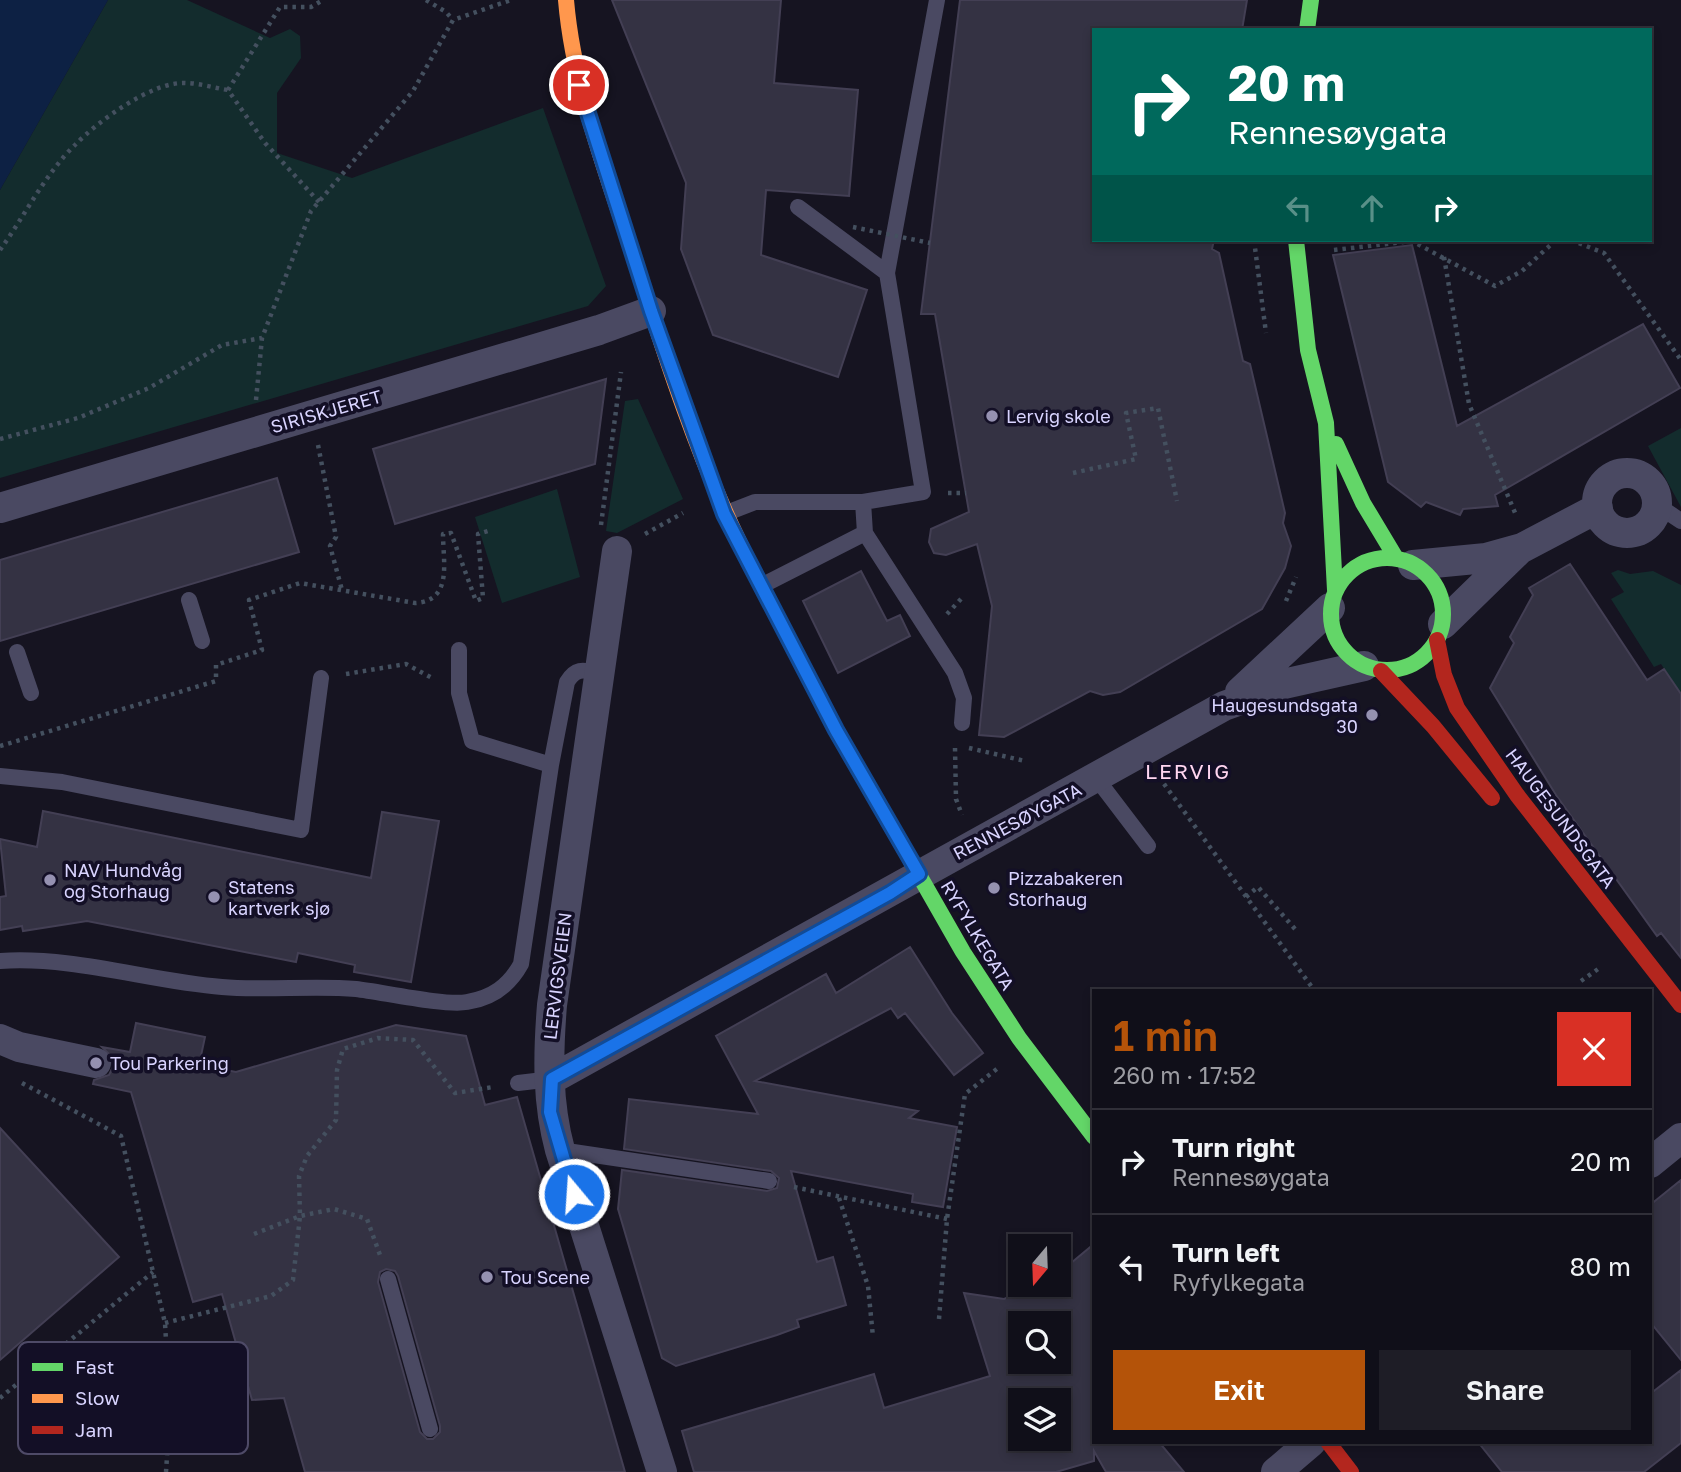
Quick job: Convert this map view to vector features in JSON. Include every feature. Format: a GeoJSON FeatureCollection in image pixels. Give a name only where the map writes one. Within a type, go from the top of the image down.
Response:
{"type":"FeatureCollection","features":[{"type":"Feature","properties":{"kind":"main road","name":"RYFYLKEGATA"},"geometry":{"type":"LineString","coordinates":[[566,0],[569,36],[579,85],[651,311],[724,514],[836,730],[964,952],[1020,1038],[1092,1135]]}},
{"type":"Feature","properties":{"kind":"main road"},"geometry":{"type":"LineString","coordinates":[[1307,28],[1311,0]]}},
{"type":"Feature","properties":{"kind":"main road"},"geometry":{"type":"LineString","coordinates":[[1296,242],[1308,350],[1326,424],[1333,599],[1331,626],[1338,643],[1349,657],[1372,668],[1433,726],[1501,810]]}},
{"type":"Feature","properties":{"kind":"main road"},"geometry":{"type":"LineString","coordinates":[[1326,424],[1363,503],[1405,561],[1428,576],[1438,591],[1443,607],[1440,632],[1414,664],[1372,668]]}},
{"type":"Feature","properties":{"kind":"main road"},"geometry":{"type":"LineString","coordinates":[[1333,599],[1345,575],[1360,564],[1378,558],[1405,561]]}},
{"type":"Feature","properties":{"kind":"main road","name":"HAUGESUNDSGATA"},"geometry":{"type":"LineString","coordinates":[[1440,632],[1444,675],[1457,708],[1517,795],[1681,1005]]}},
{"type":"Feature","properties":{"kind":"main road"},"geometry":{"type":"LineString","coordinates":[[1330,1444],[1351,1472]]}},
{"type":"Feature","properties":{"kind":"street","name":"SIRISKJERET"},"geometry":{"type":"LineString","coordinates":[[0,508],[599,330],[651,311]]}},
{"type":"Feature","properties":{"kind":"street"},"geometry":{"type":"LineString","coordinates":[[1631,472],[1649,482],[1669,513],[1634,532],[1618,531],[1608,526],[1598,508],[1598,497],[1610,478],[1631,472]]}},
{"type":"Feature","properties":{"kind":"street"},"geometry":{"type":"LineString","coordinates":[[1405,561],[1486,558],[1519,533],[1598,508]]}},
{"type":"Feature","properties":{"kind":"street"},"geometry":{"type":"LineString","coordinates":[[1440,632],[1519,533]]}},
{"type":"Feature","properties":{"kind":"street","name":"LERVIGSVEIEN"},"geometry":{"type":"LineString","coordinates":[[617,551],[552,1005],[548,1054],[552,1079],[550,1112],[662,1472]]}},
{"type":"Feature","properties":{"kind":"street","name":"RENNESØYGATA"},"geometry":{"type":"LineString","coordinates":[[1224,706],[1277,661],[1333,599]]}},
{"type":"Feature","properties":{"kind":"street","name":"RENNESØYGATA"},"geometry":{"type":"LineString","coordinates":[[552,1079],[890,893],[919,874],[1097,779],[1224,706],[1288,683],[1372,668]]}},
{"type":"Feature","properties":{"kind":"street"},"geometry":{"type":"LineString","coordinates":[[0,1039],[19,1046],[96,1063]]}},
{"type":"Feature","properties":{"kind":"street"},"geometry":{"type":"LineString","coordinates":[[1652,1161],[1681,1138]]}},
{"type":"Feature","properties":{"kind":"street"},"geometry":{"type":"LineString","coordinates":[[1276,1472],[1309,1444]]}},
{"type":"Feature","properties":{"kind":"lane"},"geometry":{"type":"LineString","coordinates":[[724,514],[755,502],[863,502],[923,492],[887,273],[937,0]]}},
{"type":"Feature","properties":{"kind":"lane"},"geometry":{"type":"LineString","coordinates":[[798,206],[887,273]]}},
{"type":"Feature","properties":{"kind":"lane"},"geometry":{"type":"LineString","coordinates":[[863,502],[865,533],[955,673],[964,698],[962,723]]}},
{"type":"Feature","properties":{"kind":"lane"},"geometry":{"type":"LineString","coordinates":[[760,587],[865,533]]}},
{"type":"Feature","properties":{"kind":"lane"},"geometry":{"type":"LineString","coordinates":[[189,600],[202,641]]}},
{"type":"Feature","properties":{"kind":"lane"},"geometry":{"type":"LineString","coordinates":[[459,650],[459,693],[472,741],[551,765]]}},
{"type":"Feature","properties":{"kind":"lane"},"geometry":{"type":"LineString","coordinates":[[17,652],[31,693]]}},
{"type":"Feature","properties":{"kind":"lane"},"geometry":{"type":"LineString","coordinates":[[0,961],[77,965],[220,987],[270,990],[352,989],[465,1003],[494,994],[512,980],[520,964],[551,765],[567,682],[572,673],[579,670],[599,673]]}},
{"type":"Feature","properties":{"kind":"lane"},"geometry":{"type":"LineString","coordinates":[[0,776],[62,782],[302,830],[321,678]]}},
{"type":"Feature","properties":{"kind":"lane"},"geometry":{"type":"LineString","coordinates":[[1097,779],[1148,846]]}},
{"type":"Feature","properties":{"kind":"lane"},"geometry":{"type":"LineString","coordinates":[[518,1083],[552,1079]]}},
{"type":"Feature","properties":{"kind":"lane"},"geometry":{"type":"LineString","coordinates":[[560,1150],[769,1181]]}},
{"type":"Feature","properties":{"kind":"lane"},"geometry":{"type":"LineString","coordinates":[[388,1279],[430,1429]]}},
{"type":"Feature","properties":{"kind":"path"},"geometry":{"type":"LineString","coordinates":[[228,90],[285,0]]}},
{"type":"Feature","properties":{"kind":"path"},"geometry":{"type":"LineString","coordinates":[[280,7],[311,7],[323,0]]}},
{"type":"Feature","properties":{"kind":"path"},"geometry":{"type":"LineString","coordinates":[[426,0],[446,12],[453,20]]}},
{"type":"Feature","properties":{"kind":"path"},"geometry":{"type":"LineString","coordinates":[[262,429],[256,397],[262,338],[311,211],[413,92],[453,20],[512,0]]}},
{"type":"Feature","properties":{"kind":"path"},"geometry":{"type":"LineString","coordinates":[[0,250],[74,145],[110,117],[152,91],[173,84],[186,83],[228,90],[265,143],[319,202]]}},
{"type":"Feature","properties":{"kind":"path"},"geometry":{"type":"LineString","coordinates":[[853,227],[930,243]]}},
{"type":"Feature","properties":{"kind":"path"},"geometry":{"type":"LineString","coordinates":[[1254,242],[1267,338]]}},
{"type":"Feature","properties":{"kind":"path"},"geometry":{"type":"LineString","coordinates":[[1329,250],[1403,242]]}},
{"type":"Feature","properties":{"kind":"path"},"geometry":{"type":"LineString","coordinates":[[1414,242],[1496,286],[1522,271],[1554,242]]}},
{"type":"Feature","properties":{"kind":"path"},"geometry":{"type":"LineString","coordinates":[[1576,242],[1604,253],[1681,360]]}},
{"type":"Feature","properties":{"kind":"path"},"geometry":{"type":"LineString","coordinates":[[1444,257],[1469,404],[1519,533]]}},
{"type":"Feature","properties":{"kind":"path"},"geometry":{"type":"LineString","coordinates":[[0,439],[78,418],[149,387],[222,345],[262,338]]}},
{"type":"Feature","properties":{"kind":"path"},"geometry":{"type":"LineString","coordinates":[[621,372],[600,531],[617,551],[693,507]]}},
{"type":"Feature","properties":{"kind":"path"},"geometry":{"type":"LineString","coordinates":[[1073,473],[1136,459],[1126,413],[1158,408],[1177,501]]}},
{"type":"Feature","properties":{"kind":"path"},"geometry":{"type":"LineString","coordinates":[[310,416],[324,470],[336,537],[330,545],[342,590]]}},
{"type":"Feature","properties":{"kind":"path"},"geometry":{"type":"LineString","coordinates":[[0,746],[216,681],[216,665],[262,650],[249,600],[300,583],[415,603],[430,602],[438,594],[443,582],[443,534],[452,533],[476,601],[483,598],[478,534],[488,531]]}},
{"type":"Feature","properties":{"kind":"path"},"geometry":{"type":"LineString","coordinates":[[1285,604],[1301,564]]}},
{"type":"Feature","properties":{"kind":"path"},"geometry":{"type":"LineString","coordinates":[[321,678],[406,664],[459,693]]}},
{"type":"Feature","properties":{"kind":"path"},"geometry":{"type":"LineString","coordinates":[[962,816],[954,775],[955,744],[1025,761]]}},
{"type":"Feature","properties":{"kind":"path"},"geometry":{"type":"LineString","coordinates":[[1157,774],[1313,989]]}},
{"type":"Feature","properties":{"kind":"path"},"geometry":{"type":"LineString","coordinates":[[1246,897],[1258,887],[1295,929]]}},
{"type":"Feature","properties":{"kind":"path"},"geometry":{"type":"LineString","coordinates":[[1581,981],[1601,967]]}},
{"type":"Feature","properties":{"kind":"path"},"geometry":{"type":"LineString","coordinates":[[165,1323],[271,1296],[293,1280],[300,1216],[299,1175],[307,1156],[336,1120],[337,1070],[342,1049],[378,1038],[413,1040],[455,1093],[518,1083]]}},
{"type":"Feature","properties":{"kind":"path"},"geometry":{"type":"LineString","coordinates":[[939,1319],[947,1219],[965,1094],[1000,1067]]}},
{"type":"Feature","properties":{"kind":"path"},"geometry":{"type":"LineString","coordinates":[[18,1081],[121,1136],[165,1323],[166,1342]]}},
{"type":"Feature","properties":{"kind":"path"},"geometry":{"type":"LineString","coordinates":[[769,1181],[947,1219]]}},
{"type":"Feature","properties":{"kind":"path"},"geometry":{"type":"LineString","coordinates":[[839,1197],[868,1286],[873,1337]]}},
{"type":"Feature","properties":{"kind":"path"},"geometry":{"type":"LineString","coordinates":[[254,1234],[300,1216],[334,1209],[367,1219],[388,1279]]}},
{"type":"Feature","properties":{"kind":"path"},"geometry":{"type":"LineString","coordinates":[[68,1342],[153,1272]]}},
{"type":"Feature","properties":{"kind":"path"},"geometry":{"type":"LineString","coordinates":[[0,1398],[18,1383]]}},
{"type":"Feature","properties":{"kind":"path"},"geometry":{"type":"LineString","coordinates":[[166,1472],[167,1454]]}},
{"type":"Feature","properties":{"kind":"green space"},"geometry":{"type":"Polygon","coordinates":[[[108,0],[187,0],[270,38],[290,29],[300,36],[301,58],[277,93],[277,153],[352,178],[543,108],[606,286],[588,306],[0,478],[0,190],[108,0]]]}},
{"type":"Feature","properties":{"kind":"green space"},"geometry":{"type":"Polygon","coordinates":[[[638,399],[683,499],[617,533],[606,531],[625,401],[638,399]]]}},
{"type":"Feature","properties":{"kind":"green space"},"geometry":{"type":"Polygon","coordinates":[[[1681,428],[1681,507],[1648,446],[1681,428]]]}},
{"type":"Feature","properties":{"kind":"green space"},"geometry":{"type":"Polygon","coordinates":[[[557,489],[580,577],[502,603],[475,517],[557,489]]]}},
{"type":"Feature","properties":{"kind":"green space"},"geometry":{"type":"Polygon","coordinates":[[[1618,570],[1630,574],[1653,571],[1681,585],[1681,694],[1661,664],[1654,667],[1611,599],[1624,592],[1611,573],[1618,570]]]}},
{"type":"Feature","properties":{"kind":"water"},"geometry":{"type":"Polygon","coordinates":[[[0,0],[108,0],[0,190],[0,0]]]}},
{"type":"Feature","properties":{"kind":"building"},"geometry":{"type":"Polygon","coordinates":[[[612,0],[781,0],[774,83],[858,90],[849,196],[766,190],[761,255],[867,290],[838,377],[713,335],[681,249],[686,183],[612,0]]]}},
{"type":"Feature","properties":{"kind":"building"},"geometry":{"type":"Polygon","coordinates":[[[960,0],[1247,0],[1242,28],[1092,28],[1092,242],[1214,242],[1212,249],[1219,253],[1243,361],[1250,364],[1285,513],[1283,523],[1291,546],[1285,568],[1262,609],[1120,692],[1103,695],[1090,691],[1004,737],[979,735],[992,606],[977,544],[946,555],[934,553],[929,542],[931,529],[969,512],[935,314],[921,314],[960,0]]]}},
{"type":"Feature","properties":{"kind":"building"},"geometry":{"type":"Polygon","coordinates":[[[1412,245],[1457,426],[1643,324],[1680,388],[1495,495],[1498,506],[1463,509],[1460,515],[1426,502],[1421,507],[1388,482],[1333,255],[1412,245]]]}},
{"type":"Feature","properties":{"kind":"building"},"geometry":{"type":"Polygon","coordinates":[[[606,379],[595,464],[395,524],[373,449],[606,379]]]}},
{"type":"Feature","properties":{"kind":"building"},"geometry":{"type":"Polygon","coordinates":[[[277,478],[299,552],[0,641],[0,560],[277,478]]]}},
{"type":"Feature","properties":{"kind":"building"},"geometry":{"type":"Polygon","coordinates":[[[1570,564],[1647,680],[1664,669],[1681,694],[1681,958],[1661,933],[1657,936],[1556,795],[1490,688],[1514,643],[1510,637],[1533,595],[1529,588],[1570,564]]]}},
{"type":"Feature","properties":{"kind":"building"},"geometry":{"type":"Polygon","coordinates":[[[861,571],[887,621],[900,615],[910,636],[838,673],[803,601],[861,571]]]}},
{"type":"Feature","properties":{"kind":"building","name":"Statens kartverk sjø"},"geometry":{"type":"Polygon","coordinates":[[[43,811],[371,878],[382,812],[439,821],[411,982],[354,972],[355,965],[298,953],[296,962],[87,921],[23,931],[22,926],[0,930],[0,897],[6,896],[0,839],[37,847],[43,811]]]}},
{"type":"Feature","properties":{"kind":"building"},"geometry":{"type":"Polygon","coordinates":[[[910,947],[952,1013],[983,1053],[954,1075],[905,1013],[898,1018],[891,1008],[755,1081],[918,1111],[909,1118],[957,1127],[943,1207],[912,1202],[913,1194],[791,1171],[817,1262],[833,1257],[846,1305],[797,1320],[799,1327],[777,1335],[676,1366],[662,1358],[618,1209],[622,1170],[767,1191],[777,1188],[779,1178],[771,1171],[624,1149],[629,1099],[758,1114],[716,1036],[826,974],[836,993],[910,947]]]}},
{"type":"Feature","properties":{"kind":"building"},"geometry":{"type":"Polygon","coordinates":[[[136,1023],[205,1037],[199,1065],[236,1072],[396,1025],[466,1036],[485,1105],[517,1097],[625,1472],[305,1472],[284,1398],[252,1400],[248,1386],[248,1342],[236,1342],[222,1294],[193,1302],[131,1092],[93,1084],[94,1080],[109,1075],[113,1067],[112,1057],[102,1047],[130,1052],[136,1023]],[[386,1269],[380,1272],[378,1282],[420,1432],[427,1439],[433,1439],[440,1432],[440,1426],[395,1271],[386,1269]]]}},
{"type":"Feature","properties":{"kind":"building"},"geometry":{"type":"Polygon","coordinates":[[[0,1128],[119,1257],[0,1360],[0,1128]]]}},
{"type":"Feature","properties":{"kind":"building"},"geometry":{"type":"Polygon","coordinates":[[[1681,1180],[1681,1360],[1652,1324],[1652,1203],[1681,1180]]]}},
{"type":"Feature","properties":{"kind":"building"},"geometry":{"type":"Polygon","coordinates":[[[1092,1246],[1092,1444],[1161,1444],[1184,1472],[1106,1472],[1094,1451],[1094,1461],[1056,1472],[694,1472],[682,1431],[874,1374],[884,1408],[990,1376],[964,1293],[1004,1299],[1071,1297],[1071,1263],[1092,1246]]]}},
{"type":"Feature","properties":{"kind":"building"},"geometry":{"type":"Polygon","coordinates":[[[1681,1370],[1681,1443],[1644,1472],[1502,1472],[1480,1444],[1652,1444],[1652,1392],[1681,1370]]]}},
{"type":"Feature","properties":{"kind":"traffic: fast"},"geometry":{"type":"LineString","coordinates":[[1307,28],[1311,0]]}},
{"type":"Feature","properties":{"kind":"traffic: fast"},"geometry":{"type":"LineString","coordinates":[[1296,242],[1308,350],[1326,423],[1335,590]]}},
{"type":"Feature","properties":{"kind":"traffic: fast"},"geometry":{"type":"LineString","coordinates":[[1336,444],[1363,503],[1396,558]]}},
{"type":"Feature","properties":{"kind":"traffic: fast"},"geometry":{"type":"LineString","coordinates":[[1387,558],[1409,562],[1427,574],[1439,592],[1443,614],[1439,636],[1427,654],[1409,666],[1387,670],[1365,666],[1347,654],[1335,636],[1331,614],[1335,592],[1347,574],[1365,562],[1387,558]]}},
{"type":"Feature","properties":{"kind":"traffic: fast"},"geometry":{"type":"LineString","coordinates":[[911,861],[963,952],[1019,1038],[1092,1134]]}},
{"type":"Feature","properties":{"kind":"traffic: slow"},"geometry":{"type":"LineString","coordinates":[[566,0],[575,62],[599,153],[684,409],[716,491],[753,570]]}},
{"type":"Feature","properties":{"kind":"traffic: jam"},"geometry":{"type":"LineString","coordinates":[[753,570],[836,730],[911,861]]}},
{"type":"Feature","properties":{"kind":"traffic: jam"},"geometry":{"type":"LineString","coordinates":[[1437,640],[1444,675],[1457,708],[1517,795],[1681,1005]]}},
{"type":"Feature","properties":{"kind":"traffic: jam"},"geometry":{"type":"LineString","coordinates":[[1381,671],[1433,726],[1492,798]]}},
{"type":"Feature","properties":{"kind":"traffic: jam"},"geometry":{"type":"LineString","coordinates":[[1330,1444],[1351,1472]]}},
{"type":"Feature","properties":{"kind":"place","name":"Lervig skole"},"geometry":{"type":"Point","coordinates":[992,416]}},
{"type":"Feature","properties":{"kind":"place","name":"Haugesundsgata 30"},"geometry":{"type":"Point","coordinates":[1372,715]}},
{"type":"Feature","properties":{"kind":"place","name":"NAV Hundvåg og Storhaug"},"geometry":{"type":"Point","coordinates":[50,880]}},
{"type":"Feature","properties":{"kind":"place","name":"Pizzabakeren Storhaug"},"geometry":{"type":"Point","coordinates":[994,888]}},
{"type":"Feature","properties":{"kind":"place","name":"Statens kartverk sjø"},"geometry":{"type":"Point","coordinates":[214,897]}},
{"type":"Feature","properties":{"kind":"place","name":"Tou Parkering"},"geometry":{"type":"Point","coordinates":[96,1063]}},
{"type":"Feature","properties":{"kind":"place","name":"Tou Scene"},"geometry":{"type":"Point","coordinates":[487,1277]}},
{"type":"Feature","properties":{"kind":"district","name":"LERVIG"},"geometry":{"type":"Point","coordinates":[1188,771]}},
{"type":"Feature","properties":{"kind":"route"},"geometry":{"type":"LineString","coordinates":[[574,1194],[550,1112],[552,1079],[890,893],[919,874],[836,730],[724,514],[651,311],[579,85]]}}]}
